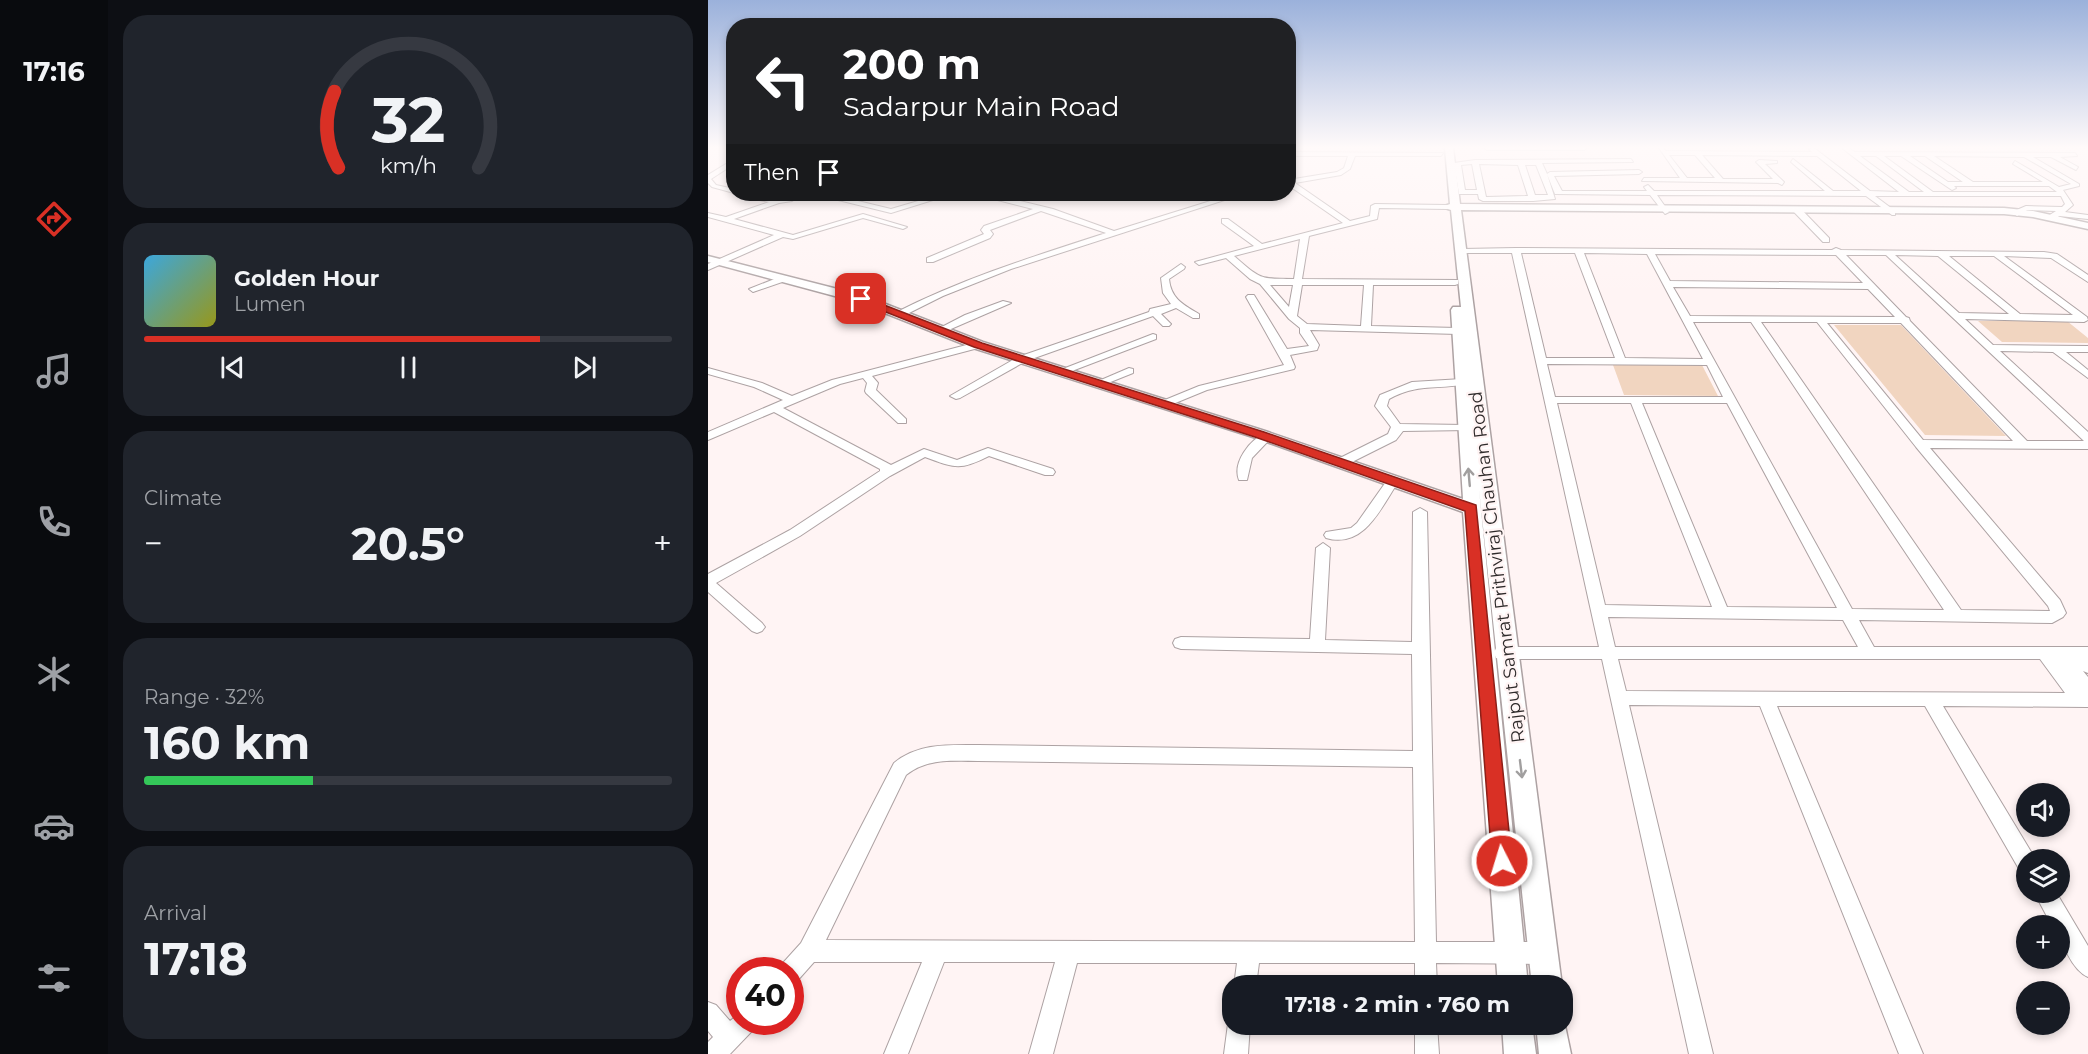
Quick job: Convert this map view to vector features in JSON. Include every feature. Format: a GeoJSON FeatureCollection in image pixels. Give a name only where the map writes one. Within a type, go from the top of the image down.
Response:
{"type":"FeatureCollection","features":[{"type":"Feature","properties":{"kind":"street"},"geometry":{"type":"LineString","coordinates":[[1311,197],[1350,224]]}},
{"type":"Feature","properties":{"kind":"street","name":"Rajput Samrat Prithviraj Chauhan Road"},"geometry":{"type":"LineString","coordinates":[[1451,197],[1471,508],[1512,975]]}},
{"type":"Feature","properties":{"kind":"street"},"geometry":{"type":"LineString","coordinates":[[1482,197],[1511,203],[1664,211]]}},
{"type":"Feature","properties":{"kind":"street"},"geometry":{"type":"LineString","coordinates":[[1452,209],[1550,197]]}},
{"type":"Feature","properties":{"kind":"street"},"geometry":{"type":"LineString","coordinates":[[1655,197],[1664,211]]}},
{"type":"Feature","properties":{"kind":"street"},"geometry":{"type":"LineString","coordinates":[[1873,197],[1890,212]]}},
{"type":"Feature","properties":{"kind":"street"},"geometry":{"type":"LineString","coordinates":[[2054,215],[2069,205],[2064,197]]}},
{"type":"Feature","properties":{"kind":"street"},"geometry":{"type":"LineString","coordinates":[[725,220],[777,201]]}},
{"type":"Feature","properties":{"kind":"street"},"geometry":{"type":"LineString","coordinates":[[850,201],[891,211]]}},
{"type":"Feature","properties":{"kind":"street"},"geometry":{"type":"LineString","coordinates":[[871,218],[915,201]]}},
{"type":"Feature","properties":{"kind":"street"},"geometry":{"type":"LineString","coordinates":[[1011,201],[1113,233]]}},
{"type":"Feature","properties":{"kind":"street"},"geometry":{"type":"LineString","coordinates":[[900,314],[972,280],[1216,201]]}},
{"type":"Feature","properties":{"kind":"street"},"geometry":{"type":"LineString","coordinates":[[1199,262],[1374,217],[1375,208],[2016,213],[2088,219]]}},
{"type":"Feature","properties":{"kind":"street"},"geometry":{"type":"LineString","coordinates":[[2016,213],[2026,208],[2065,208]]}},
{"type":"Feature","properties":{"kind":"street"},"geometry":{"type":"LineString","coordinates":[[930,260],[987,236],[989,234],[986,231],[987,228],[1040,209]]}},
{"type":"Feature","properties":{"kind":"street","name":"Rajput Samrat Prithviraj Chauhan Road"},"geometry":{"type":"LineString","coordinates":[[1452,209],[1470,251],[1507,653],[1545,975]]}},
{"type":"Feature","properties":{"kind":"street"},"geometry":{"type":"LineString","coordinates":[[1796,212],[1906,320],[2023,444]]}},
{"type":"Feature","properties":{"kind":"street"},"geometry":{"type":"LineString","coordinates":[[2016,213],[2088,228]]}},
{"type":"Feature","properties":{"kind":"street"},"geometry":{"type":"LineString","coordinates":[[708,215],[780,235],[798,237],[860,216],[903,227]]}},
{"type":"Feature","properties":{"kind":"street"},"geometry":{"type":"LineString","coordinates":[[2054,215],[2088,228]]}},
{"type":"Feature","properties":{"kind":"street"},"geometry":{"type":"LineString","coordinates":[[1225,221],[1261,247]]}},
{"type":"Feature","properties":{"kind":"street"},"geometry":{"type":"LineString","coordinates":[[711,263],[780,235]]}},
{"type":"Feature","properties":{"kind":"street"},"geometry":{"type":"LineString","coordinates":[[1292,317],[1305,235]]}},
{"type":"Feature","properties":{"kind":"street"},"geometry":{"type":"LineString","coordinates":[[1470,251],[1650,252],[1829,246],[1887,253],[2050,254],[2088,279]]}},
{"type":"Feature","properties":{"kind":"street"},"geometry":{"type":"LineString","coordinates":[[1514,250],[1701,1054]]}},
{"type":"Feature","properties":{"kind":"street"},"geometry":{"type":"LineString","coordinates":[[1580,252],[1621,361]]}},
{"type":"Feature","properties":{"kind":"street"},"geometry":{"type":"LineString","coordinates":[[1650,252],[1869,653]]}},
{"type":"Feature","properties":{"kind":"street"},"geometry":{"type":"LineString","coordinates":[[1887,253],[2088,438]]}},
{"type":"Feature","properties":{"kind":"street"},"geometry":{"type":"LineString","coordinates":[[1940,253],[2018,317]]}},
{"type":"Feature","properties":{"kind":"street"},"geometry":{"type":"LineString","coordinates":[[1996,254],[2085,320]]}},
{"type":"Feature","properties":{"kind":"street"},"geometry":{"type":"LineString","coordinates":[[1228,255],[1252,277],[1263,282],[1455,282]]}},
{"type":"Feature","properties":{"kind":"street"},"geometry":{"type":"LineString","coordinates":[[711,263],[861,299],[978,345],[1266,436],[1471,508]]}},
{"type":"Feature","properties":{"kind":"street"},"geometry":{"type":"LineString","coordinates":[[1181,267],[1166,278],[1165,286],[1169,297],[1196,316]]}},
{"type":"Feature","properties":{"kind":"street"},"geometry":{"type":"LineString","coordinates":[[753,289],[782,279]]}},
{"type":"Feature","properties":{"kind":"street"},"geometry":{"type":"LineString","coordinates":[[1263,282],[1292,317],[1305,327],[1458,331]]}},
{"type":"Feature","properties":{"kind":"street"},"geometry":{"type":"LineString","coordinates":[[1366,329],[1369,282]]}},
{"type":"Feature","properties":{"kind":"street"},"geometry":{"type":"LineString","coordinates":[[1667,284],[1871,286]]}},
{"type":"Feature","properties":{"kind":"street"},"geometry":{"type":"LineString","coordinates":[[1164,404],[1203,388],[1290,367],[1251,297]]}},
{"type":"Feature","properties":{"kind":"street"},"geometry":{"type":"LineString","coordinates":[[941,330],[1006,303]]}},
{"type":"Feature","properties":{"kind":"street"},"geometry":{"type":"LineString","coordinates":[[956,396],[1022,359],[1177,304]]}},
{"type":"Feature","properties":{"kind":"street"},"geometry":{"type":"LineString","coordinates":[[1153,311],[1166,324]]}},
{"type":"Feature","properties":{"kind":"street"},"geometry":{"type":"LineString","coordinates":[[1957,316],[2085,320]]}},
{"type":"Feature","properties":{"kind":"street"},"geometry":{"type":"LineString","coordinates":[[1686,319],[1906,320]]}},
{"type":"Feature","properties":{"kind":"street"},"geometry":{"type":"LineString","coordinates":[[1754,319],[1956,615]]}},
{"type":"Feature","properties":{"kind":"street"},"geometry":{"type":"LineString","coordinates":[[1598,611],[2052,616],[2058,613],[2055,604],[1920,444],[1820,320]]}},
{"type":"Feature","properties":{"kind":"street"},"geometry":{"type":"LineString","coordinates":[[1284,353],[1313,348],[1314,345],[1305,333],[1305,327]]}},
{"type":"Feature","properties":{"kind":"street"},"geometry":{"type":"LineString","coordinates":[[1060,372],[1153,337]]}},
{"type":"Feature","properties":{"kind":"street"},"geometry":{"type":"LineString","coordinates":[[708,436],[836,382],[978,345]]}},
{"type":"Feature","properties":{"kind":"street"},"geometry":{"type":"LineString","coordinates":[[1991,348],[2088,349]]}},
{"type":"Feature","properties":{"kind":"street"},"geometry":{"type":"LineString","coordinates":[[2056,349],[2088,375]]}},
{"type":"Feature","properties":{"kind":"street"},"geometry":{"type":"LineString","coordinates":[[1540,361],[1710,362]]}},
{"type":"Feature","properties":{"kind":"street"},"geometry":{"type":"LineString","coordinates":[[708,371],[758,385],[793,401]]}},
{"type":"Feature","properties":{"kind":"street"},"geometry":{"type":"LineString","coordinates":[[1099,383],[1129,371]]}},
{"type":"Feature","properties":{"kind":"street"},"geometry":{"type":"LineString","coordinates":[[865,374],[873,383],[870,391],[902,421]]}},
{"type":"Feature","properties":{"kind":"street"},"geometry":{"type":"LineString","coordinates":[[1397,427],[1382,406],[1384,397],[1405,386],[1419,383],[1462,382]]}},
{"type":"Feature","properties":{"kind":"street"},"geometry":{"type":"LineString","coordinates":[[1550,400],[1731,400]]}},
{"type":"Feature","properties":{"kind":"street"},"geometry":{"type":"LineString","coordinates":[[1635,400],[1722,613]]}},
{"type":"Feature","properties":{"kind":"street"},"geometry":{"type":"LineString","coordinates":[[776,409],[871,457],[886,467],[886,473]]}},
{"type":"Feature","properties":{"kind":"street"},"geometry":{"type":"LineString","coordinates":[[1397,427],[1465,428]]}},
{"type":"Feature","properties":{"kind":"street"},"geometry":{"type":"LineString","coordinates":[[1340,463],[1392,436],[1397,431],[1397,427]]}},
{"type":"Feature","properties":{"kind":"street"},"geometry":{"type":"LineString","coordinates":[[1243,477],[1242,463],[1266,436]]}},
{"type":"Feature","properties":{"kind":"street"},"geometry":{"type":"LineString","coordinates":[[1920,444],[2088,445]]}},
{"type":"Feature","properties":{"kind":"street"},"geometry":{"type":"LineString","coordinates":[[758,627],[708,583],[795,534],[886,473],[924,453],[956,464],[967,462],[987,452],[1049,472]]}},
{"type":"Feature","properties":{"kind":"street"},"geometry":{"type":"LineString","coordinates":[[1317,645],[1327,542],[1355,532],[1362,526],[1392,482]]}},
{"type":"Feature","properties":{"kind":"street"},"geometry":{"type":"LineString","coordinates":[[1420,512],[1421,759],[1426,975]]}},
{"type":"Feature","properties":{"kind":"street"},"geometry":{"type":"LineString","coordinates":[[1180,643],[1420,648]]}},
{"type":"Feature","properties":{"kind":"street"},"geometry":{"type":"LineString","coordinates":[[1483,653],[2052,653],[2085,657]]}},
{"type":"Feature","properties":{"kind":"street"},"geometry":{"type":"LineString","coordinates":[[2052,653],[2085,696]]}},
{"type":"Feature","properties":{"kind":"street"},"geometry":{"type":"LineString","coordinates":[[1620,698],[1930,699],[2085,696]]}},
{"type":"Feature","properties":{"kind":"street"},"geometry":{"type":"LineString","coordinates":[[1766,699],[1911,1054]]}},
{"type":"Feature","properties":{"kind":"street"},"geometry":{"type":"LineString","coordinates":[[1930,699],[2018,849]]}},
{"type":"Feature","properties":{"kind":"street"},"geometry":{"type":"LineString","coordinates":[[803,957],[900,770],[907,761],[917,757],[978,753],[1421,759]]}},
{"type":"Feature","properties":{"kind":"street"},"geometry":{"type":"LineString","coordinates":[[2051,903],[2088,966]]}},
{"type":"Feature","properties":{"kind":"street"},"geometry":{"type":"LineString","coordinates":[[808,951],[1543,953]]}},
{"type":"Feature","properties":{"kind":"street"},"geometry":{"type":"LineString","coordinates":[[896,1054],[937,952]]}},
{"type":"Feature","properties":{"kind":"street"},"geometry":{"type":"LineString","coordinates":[[1041,1054],[1069,952]]}},
{"type":"Feature","properties":{"kind":"street"},"geometry":{"type":"LineString","coordinates":[[1246,975],[1249,952]]}},
{"type":"Feature","properties":{"kind":"street"},"geometry":{"type":"LineString","coordinates":[[708,1013],[729,1038]]}},
{"type":"Feature","properties":{"kind":"street"},"geometry":{"type":"LineString","coordinates":[[1236,1054],[1238,1035]]}},
{"type":"Feature","properties":{"kind":"street"},"geometry":{"type":"LineString","coordinates":[[1426,1035],[1427,1054]]}},
{"type":"Feature","properties":{"kind":"street"},"geometry":{"type":"LineString","coordinates":[[1518,1035],[1520,1054]]}},
{"type":"Feature","properties":{"kind":"street"},"geometry":{"type":"LineString","coordinates":[[1552,1035],[1555,1054]]}},
{"type":"Feature","properties":{"kind":"shaded area"},"geometry":{"type":"Polygon","coordinates":[[[1978,321],[2067,321],[2088,338],[2088,343],[2002,342],[1978,321]]]}},
{"type":"Feature","properties":{"kind":"shaded area"},"geometry":{"type":"Polygon","coordinates":[[[1834,325],[1901,325],[2006,436],[1925,435],[1834,325]]]}},
{"type":"Feature","properties":{"kind":"shaded area"},"geometry":{"type":"Polygon","coordinates":[[[1613,365],[1702,365],[1718,396],[1624,395],[1613,365]]]}},
{"type":"Feature","properties":{"kind":"route"},"geometry":{"type":"LineString","coordinates":[[861,299],[978,345],[1259,434],[1471,508],[1502,861]]}}]}
